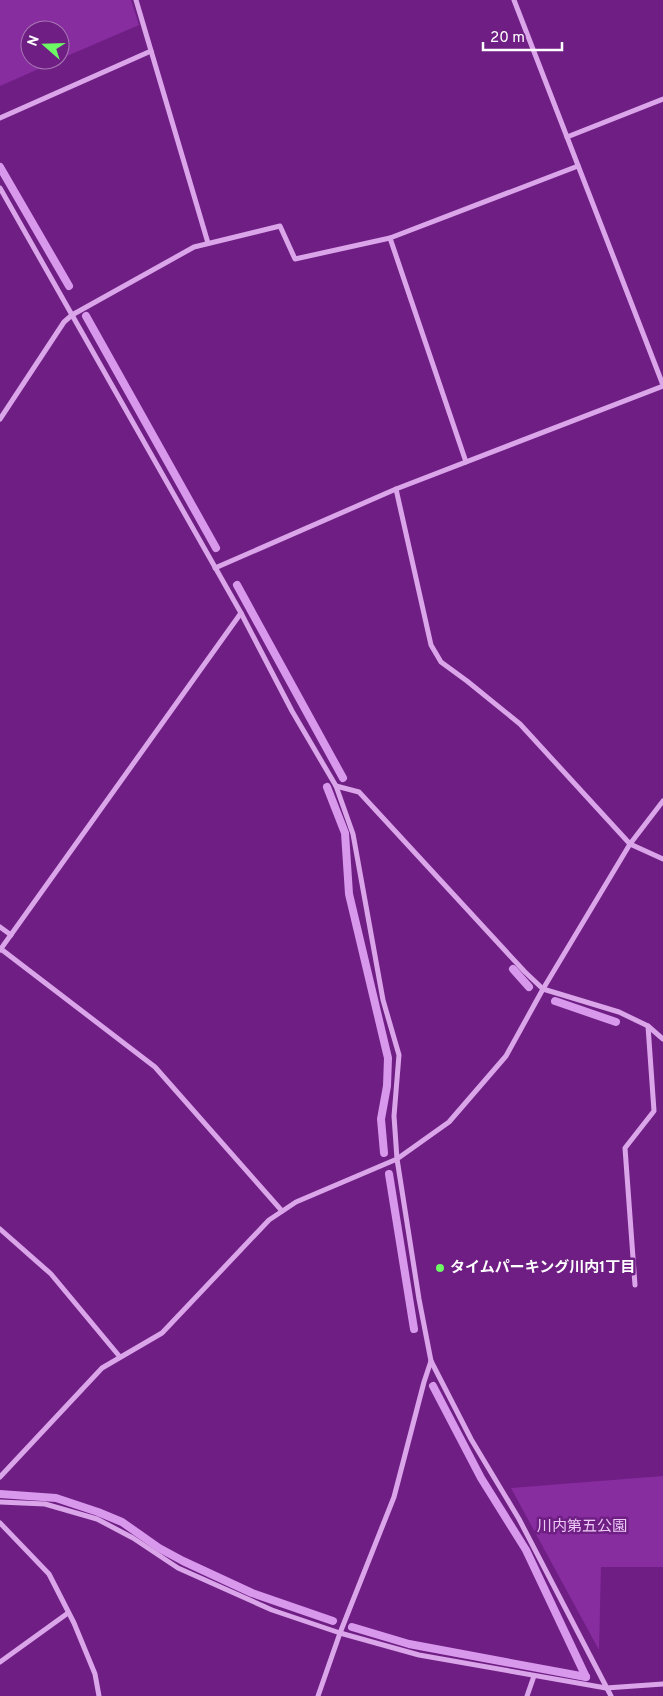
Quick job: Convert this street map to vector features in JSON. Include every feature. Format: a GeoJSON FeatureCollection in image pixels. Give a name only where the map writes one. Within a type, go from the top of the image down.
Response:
{"type":"FeatureCollection","features":[{"type":"Feature","properties":{"kind":"street"},"geometry":{"type":"LineString","coordinates":[[136,0],[208,243]]}},
{"type":"Feature","properties":{"kind":"street"},"geometry":{"type":"LineString","coordinates":[[215,568],[396,489],[663,386],[514,0]]}},
{"type":"Feature","properties":{"kind":"street"},"geometry":{"type":"LineString","coordinates":[[0,118],[152,52]]}},
{"type":"Feature","properties":{"kind":"street"},"geometry":{"type":"LineString","coordinates":[[567,137],[663,99]]}},
{"type":"Feature","properties":{"kind":"street"},"geometry":{"type":"LineString","coordinates":[[0,419],[64,322],[72,315],[194,247],[280,226],[295,258],[390,238],[578,166]]}},
{"type":"Feature","properties":{"kind":"street"},"geometry":{"type":"LineString","coordinates":[[0,188],[242,613],[292,711],[336,786],[353,834],[383,1000],[399,1055],[394,1116],[396,1159],[431,1361],[471,1439],[519,1519],[611,1696]]}},
{"type":"Feature","properties":{"kind":"street"},"geometry":{"type":"LineString","coordinates":[[390,238],[466,462]]}},
{"type":"Feature","properties":{"kind":"street"},"geometry":{"type":"LineString","coordinates":[[396,489],[431,645],[441,662],[467,680],[520,724],[630,844],[663,859]]}},
{"type":"Feature","properties":{"kind":"street"},"geometry":{"type":"LineString","coordinates":[[242,613],[0,949],[155,1066],[282,1211]]}},
{"type":"Feature","properties":{"kind":"street"},"geometry":{"type":"LineString","coordinates":[[336,786],[359,792],[525,972],[544,989],[619,1012],[648,1026],[663,1039]]}},
{"type":"Feature","properties":{"kind":"street"},"geometry":{"type":"LineString","coordinates":[[0,1477],[102,1368],[162,1333],[269,1220],[296,1202],[396,1159],[449,1122],[506,1056],[630,844],[663,801]]}},
{"type":"Feature","properties":{"kind":"street"},"geometry":{"type":"LineString","coordinates":[[0,926],[11,935]]}},
{"type":"Feature","properties":{"kind":"street"},"geometry":{"type":"LineString","coordinates":[[635,1285],[624,1148],[654,1111],[648,1026]]}},
{"type":"Feature","properties":{"kind":"street"},"geometry":{"type":"LineString","coordinates":[[0,1229],[51,1274],[120,1357]]}},
{"type":"Feature","properties":{"kind":"street"},"geometry":{"type":"LineString","coordinates":[[318,1696],[340,1633],[394,1497],[431,1361]]}},
{"type":"Feature","properties":{"kind":"street"},"geometry":{"type":"LineString","coordinates":[[0,1502],[45,1504],[97,1519],[133,1538],[178,1568],[272,1610],[340,1633],[419,1655],[606,1688],[663,1684]]}},
{"type":"Feature","properties":{"kind":"street"},"geometry":{"type":"LineString","coordinates":[[0,1523],[49,1574],[95,1674],[99,1696]]}},
{"type":"Feature","properties":{"kind":"street"},"geometry":{"type":"LineString","coordinates":[[0,1662],[68,1613]]}},
{"type":"Feature","properties":{"kind":"street"},"geometry":{"type":"LineString","coordinates":[[527,1696],[534,1676]]}},
{"type":"Feature","properties":{"kind":"green space"},"geometry":{"type":"Polygon","coordinates":[[[0,0],[131,0],[139,25],[70,55],[70,20],[20,20],[20,70],[36,70],[0,86],[0,0]]]}},
{"type":"Feature","properties":{"kind":"green space","name":"川内第五公園"},"geometry":{"type":"Polygon","coordinates":[[[663,1476],[663,1567],[601,1567],[599,1650],[511,1488],[663,1476]]]}},
{"type":"Feature","properties":{"kind":"waterway"},"geometry":{"type":"LineString","coordinates":[[0,167],[69,286]]}},
{"type":"Feature","properties":{"kind":"waterway"},"geometry":{"type":"LineString","coordinates":[[86,316],[216,548]]}},
{"type":"Feature","properties":{"kind":"waterway"},"geometry":{"type":"LineString","coordinates":[[237,585],[343,778]]}},
{"type":"Feature","properties":{"kind":"waterway"},"geometry":{"type":"LineString","coordinates":[[327,787],[345,833],[349,894],[388,1058],[387,1086],[381,1119],[384,1153]]}},
{"type":"Feature","properties":{"kind":"waterway"},"geometry":{"type":"LineString","coordinates":[[513,969],[529,987]]}},
{"type":"Feature","properties":{"kind":"waterway"},"geometry":{"type":"LineString","coordinates":[[555,1001],[616,1022]]}},
{"type":"Feature","properties":{"kind":"waterway"},"geometry":{"type":"LineString","coordinates":[[389,1174],[414,1329]]}},
{"type":"Feature","properties":{"kind":"waterway"},"geometry":{"type":"LineString","coordinates":[[433,1386],[481,1478],[526,1550],[586,1677]]}},
{"type":"Feature","properties":{"kind":"waterway"},"geometry":{"type":"LineString","coordinates":[[0,1494],[56,1498],[98,1512],[122,1522],[159,1548],[183,1561],[252,1593],[333,1621]]}},
{"type":"Feature","properties":{"kind":"waterway"},"geometry":{"type":"LineString","coordinates":[[352,1627],[409,1644],[586,1677]]}},
{"type":"Feature","properties":{"kind":"place","name":"タイムパーキング川内1丁目"},"geometry":{"type":"Point","coordinates":[440,1268]}}]}
